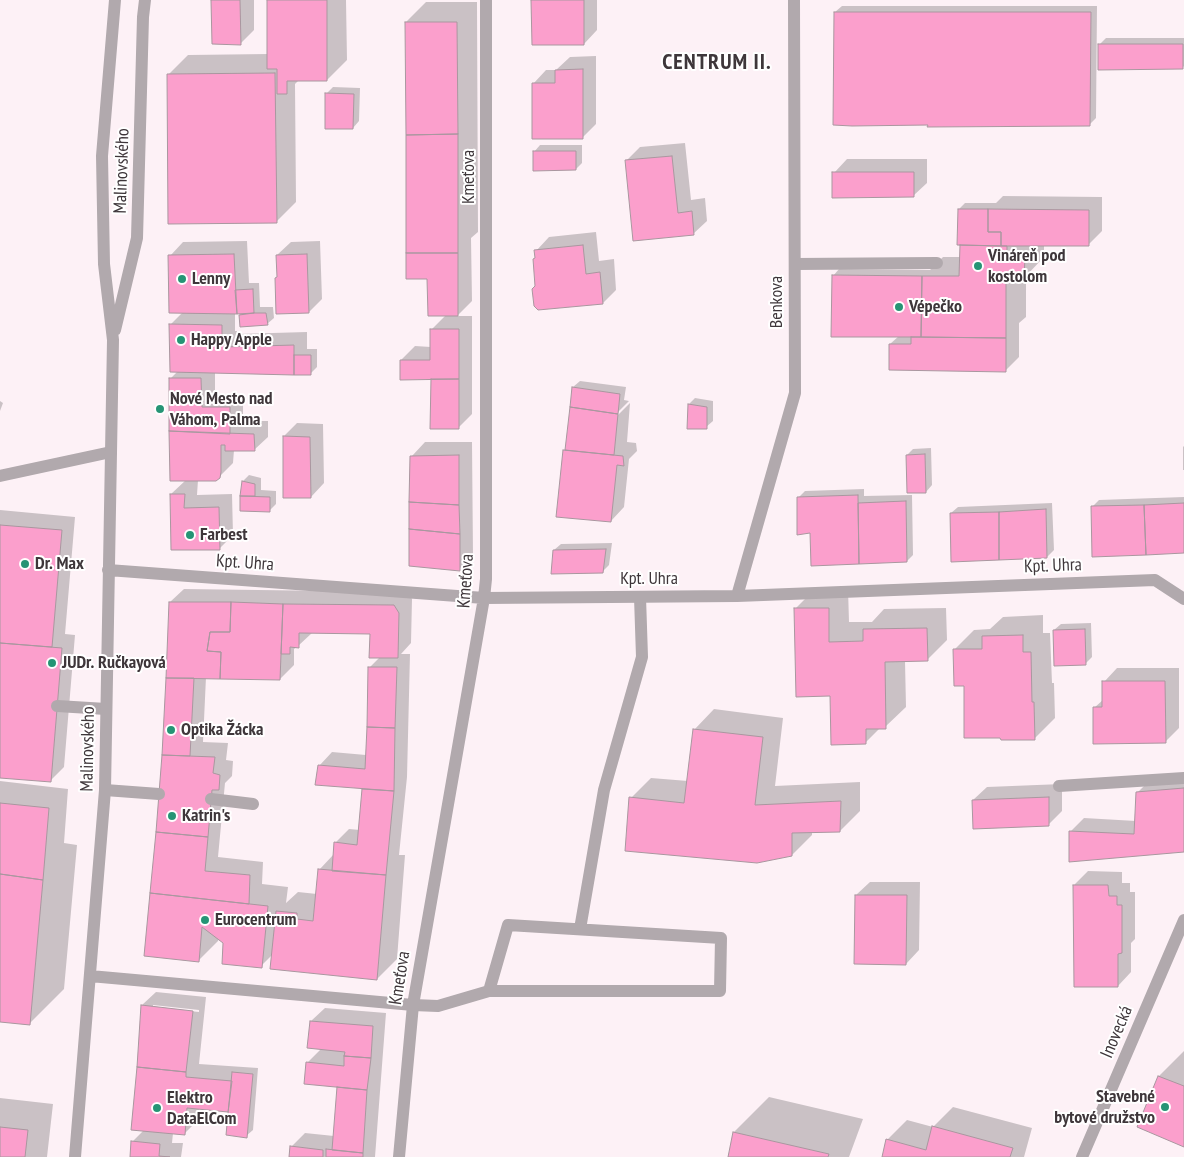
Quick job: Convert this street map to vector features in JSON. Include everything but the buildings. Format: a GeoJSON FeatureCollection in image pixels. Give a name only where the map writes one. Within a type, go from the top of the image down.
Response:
{"type":"FeatureCollection","features":[{"type":"Feature","properties":{"kind":"street","name":"Malinovského"},"geometry":{"type":"LineString","coordinates":[[75,1157],[105,790],[113,340],[104,264],[102,156],[115,0]]}},
{"type":"Feature","properties":{"kind":"street","name":"Malinovského"},"geometry":{"type":"LineString","coordinates":[[113,340],[138,238],[145,0]]}},
{"type":"Feature","properties":{"kind":"street","name":"Kmeťova"},"geometry":{"type":"LineString","coordinates":[[399,1157],[413,1005],[484,598],[486,549],[486,0]]}},
{"type":"Feature","properties":{"kind":"street","name":"Benkova"},"geometry":{"type":"LineString","coordinates":[[737,596],[795,393],[794,0]]}},
{"type":"Feature","properties":{"kind":"street"},"geometry":{"type":"LineString","coordinates":[[795,264],[937,264]]}},
{"type":"Feature","properties":{"kind":"street"},"geometry":{"type":"LineString","coordinates":[[0,476],[111,452]]}},
{"type":"Feature","properties":{"kind":"street","name":"Kpt. Uhra"},"geometry":{"type":"LineString","coordinates":[[108,570],[484,598],[737,596],[1155,580],[1184,599]]}},
{"type":"Feature","properties":{"kind":"street"},"geometry":{"type":"LineString","coordinates":[[580,929],[604,790],[642,657],[640,597]]}},
{"type":"Feature","properties":{"kind":"street"},"geometry":{"type":"LineString","coordinates":[[57,706],[106,709]]}},
{"type":"Feature","properties":{"kind":"street"},"geometry":{"type":"LineString","coordinates":[[1059,786],[1184,778]]}},
{"type":"Feature","properties":{"kind":"street"},"geometry":{"type":"LineString","coordinates":[[105,790],[159,794]]}},
{"type":"Feature","properties":{"kind":"street"},"geometry":{"type":"LineString","coordinates":[[211,799],[254,804]]}},
{"type":"Feature","properties":{"kind":"street","name":"Inovecká"},"geometry":{"type":"LineString","coordinates":[[1082,1157],[1184,920]]}},
{"type":"Feature","properties":{"kind":"street"},"geometry":{"type":"LineString","coordinates":[[90,976],[438,1006],[489,992],[720,991],[721,938],[508,925],[489,992]]}},
{"type":"Feature","properties":{"kind":"place","name":"Vináreň pod kostolom"},"geometry":{"type":"Point","coordinates":[978,266]}},
{"type":"Feature","properties":{"kind":"place","name":"Lenny"},"geometry":{"type":"Point","coordinates":[182,279]}},
{"type":"Feature","properties":{"kind":"place","name":"Vépečko"},"geometry":{"type":"Point","coordinates":[899,307]}},
{"type":"Feature","properties":{"kind":"place","name":"Happy Apple"},"geometry":{"type":"Point","coordinates":[181,340]}},
{"type":"Feature","properties":{"kind":"place","name":"Nové Mesto nad Váhom, Palma"},"geometry":{"type":"Point","coordinates":[160,409]}},
{"type":"Feature","properties":{"kind":"place","name":"Farbest"},"geometry":{"type":"Point","coordinates":[190,535]}},
{"type":"Feature","properties":{"kind":"place","name":"Dr. Max"},"geometry":{"type":"Point","coordinates":[25,564]}},
{"type":"Feature","properties":{"kind":"place","name":"JUDr. Ručkayová"},"geometry":{"type":"Point","coordinates":[52,663]}},
{"type":"Feature","properties":{"kind":"place","name":"Optika Žácka"},"geometry":{"type":"Point","coordinates":[171,730]}},
{"type":"Feature","properties":{"kind":"place","name":"Katrin's"},"geometry":{"type":"Point","coordinates":[172,816]}},
{"type":"Feature","properties":{"kind":"place","name":"Eurocentrum"},"geometry":{"type":"Point","coordinates":[205,920]}},
{"type":"Feature","properties":{"kind":"place","name":"Stavebné bytové družstvo"},"geometry":{"type":"Point","coordinates":[1165,1107]}},
{"type":"Feature","properties":{"kind":"place","name":"Elektro DataElCom"},"geometry":{"type":"Point","coordinates":[157,1108]}},
{"type":"Feature","properties":{"kind":"district","name":"CENTRUM II."},"geometry":{"type":"Point","coordinates":[717,63]}}]}
